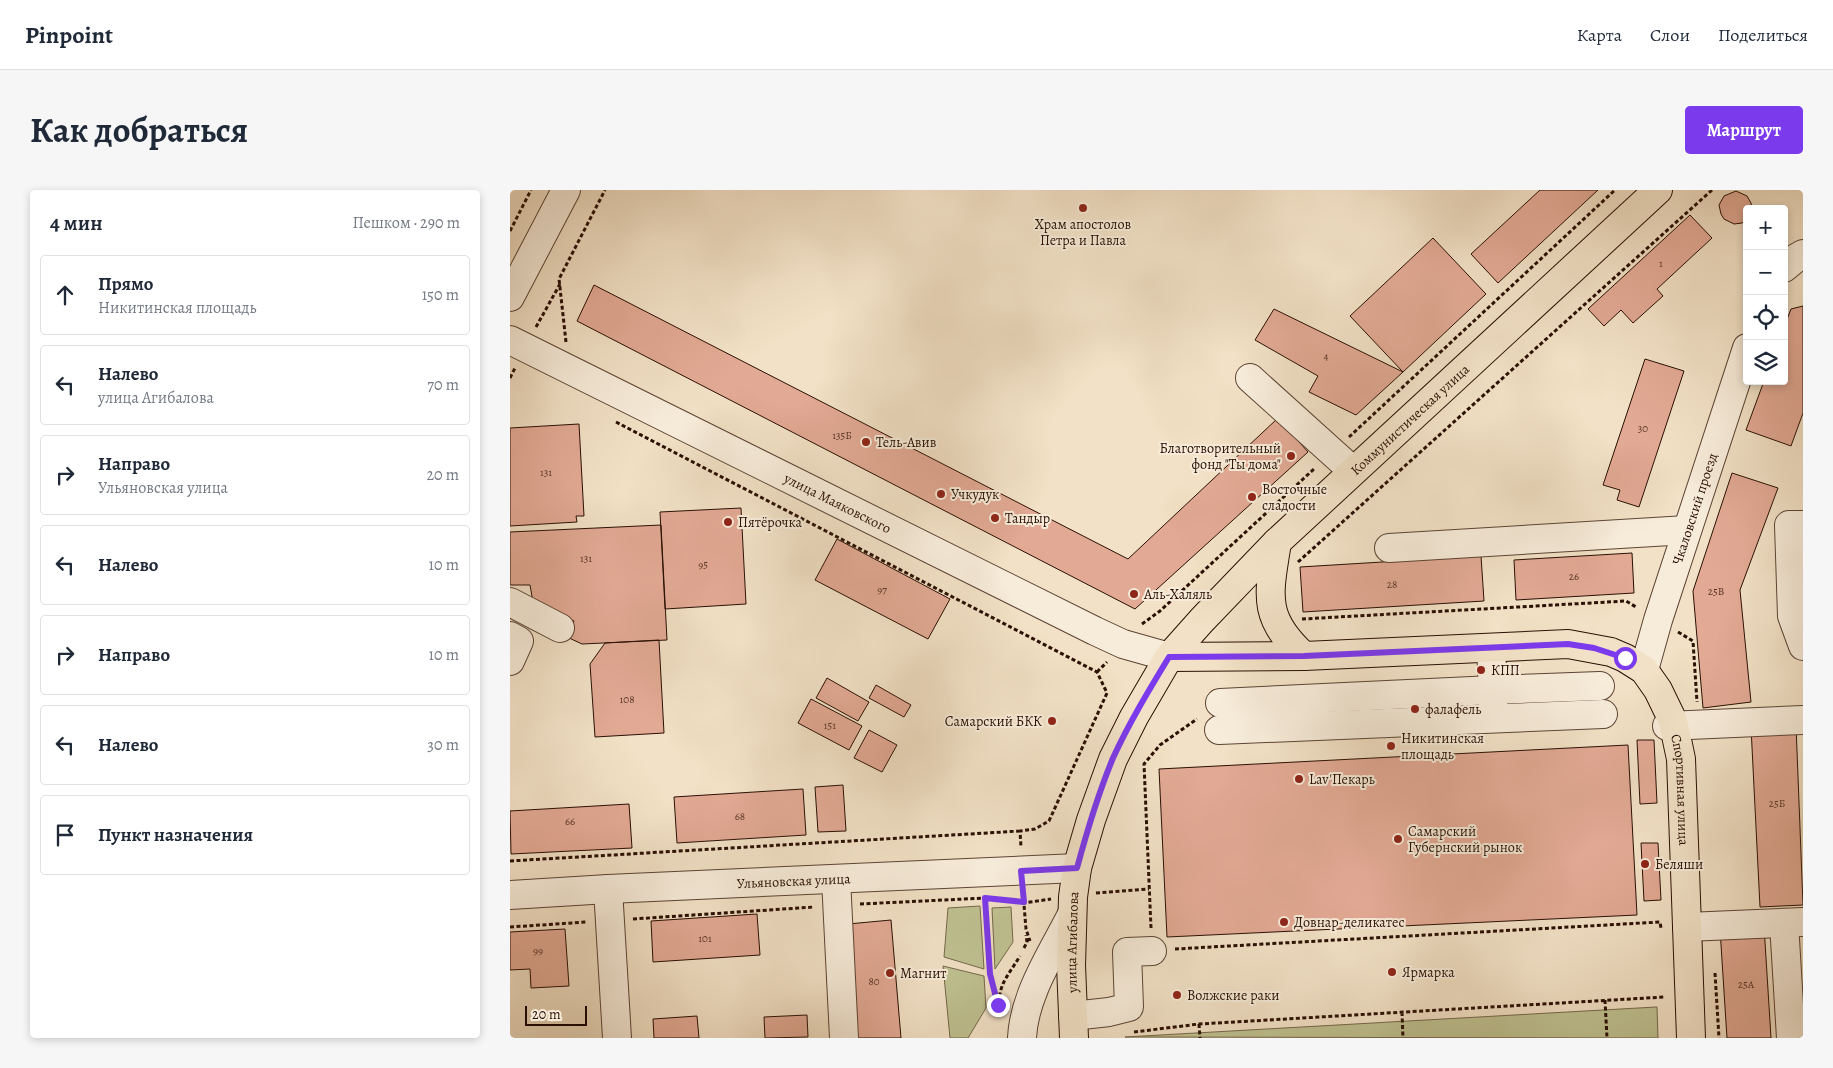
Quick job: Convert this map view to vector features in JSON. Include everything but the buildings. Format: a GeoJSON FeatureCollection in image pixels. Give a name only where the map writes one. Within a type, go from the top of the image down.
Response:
{"type":"FeatureCollection","features":[{"type":"Feature","properties":{"kind":"main road","name":"Коммунистическая улица"},"geometry":{"type":"LineString","coordinates":[[1169,657],[1277,542],[1658,190]]}},
{"type":"Feature","properties":{"kind":"main road"},"geometry":{"type":"LineString","coordinates":[[1277,542],[1270,582],[1270,604],[1275,620],[1292,645],[1304,656]]}},
{"type":"Feature","properties":{"kind":"main road"},"geometry":{"type":"LineString","coordinates":[[1169,657],[1304,656],[1568,644],[1594,648],[1625,658],[1644,670]]}},
{"type":"Feature","properties":{"kind":"main road","name":"улица Агибалова"},"geometry":{"type":"LineString","coordinates":[[1074,1027],[1071,965],[1072,914],[1077,868],[1091,820],[1113,758],[1134,717],[1169,657]]}},
{"type":"Feature","properties":{"kind":"main road","name":"Спортивная улица"},"geometry":{"type":"LineString","coordinates":[[1644,670],[1658,690],[1681,759],[1674,929],[1691,1038]]}},
{"type":"Feature","properties":{"kind":"street"},"geometry":{"type":"LineString","coordinates":[[510,297],[566,190]]}},
{"type":"Feature","properties":{"kind":"street"},"geometry":{"type":"LineString","coordinates":[[1788,265],[1803,254]]}},
{"type":"Feature","properties":{"kind":"street","name":"улица Маяковского"},"geometry":{"type":"LineString","coordinates":[[510,340],[1123,644],[1169,657]]}},
{"type":"Feature","properties":{"kind":"street","name":"Чкаловский проезд"},"geometry":{"type":"LineString","coordinates":[[1644,670],[1687,530],[1743,360]]}},
{"type":"Feature","properties":{"kind":"street"},"geometry":{"type":"LineString","coordinates":[[1250,378],[1352,472]]}},
{"type":"Feature","properties":{"kind":"street"},"geometry":{"type":"LineString","coordinates":[[1803,525],[1789,525],[1792,616],[1803,646]]}},
{"type":"Feature","properties":{"kind":"street"},"geometry":{"type":"LineString","coordinates":[[1389,548],[1687,530]]}},
{"type":"Feature","properties":{"kind":"street"},"geometry":{"type":"LineString","coordinates":[[510,602],[560,628]]}},
{"type":"Feature","properties":{"kind":"street"},"geometry":{"type":"LineString","coordinates":[[510,636],[520,641],[510,661]]}},
{"type":"Feature","properties":{"kind":"street"},"geometry":{"type":"LineString","coordinates":[[1491,648],[1494,718]]}},
{"type":"Feature","properties":{"kind":"street"},"geometry":{"type":"LineString","coordinates":[[1220,703],[1600,686]]}},
{"type":"Feature","properties":{"kind":"street"},"geometry":{"type":"LineString","coordinates":[[1219,730],[1603,714]]}},
{"type":"Feature","properties":{"kind":"street"},"geometry":{"type":"LineString","coordinates":[[1670,726],[1803,720]]}},
{"type":"Feature","properties":{"kind":"street","name":"Ульяновская улица"},"geometry":{"type":"LineString","coordinates":[[510,895],[1077,868]]}},
{"type":"Feature","properties":{"kind":"street"},"geometry":{"type":"LineString","coordinates":[[836,879],[844,1038]]}},
{"type":"Feature","properties":{"kind":"street"},"geometry":{"type":"LineString","coordinates":[[608,889],[617,1038]]}},
{"type":"Feature","properties":{"kind":"street"},"geometry":{"type":"LineString","coordinates":[[1022,1038],[1026,1013],[1036,986],[1072,914]]}},
{"type":"Feature","properties":{"kind":"street"},"geometry":{"type":"LineString","coordinates":[[1674,929],[1793,922],[1791,1038]]}},
{"type":"Feature","properties":{"kind":"street"},"geometry":{"type":"LineString","coordinates":[[1074,1027],[1109,1012],[1129,1007],[1127,952],[1152,951]]}},
{"type":"Feature","properties":{"kind":"path"},"geometry":{"type":"LineString","coordinates":[[510,231],[531,190]]}},
{"type":"Feature","properties":{"kind":"path"},"geometry":{"type":"LineString","coordinates":[[566,347],[559,279],[605,190]]}},
{"type":"Feature","properties":{"kind":"path"},"geometry":{"type":"LineString","coordinates":[[1097,672],[1136,628],[1160,611],[1615,190]]}},
{"type":"Feature","properties":{"kind":"path"},"geometry":{"type":"LineString","coordinates":[[1293,566],[1712,190]]}},
{"type":"Feature","properties":{"kind":"path"},"geometry":{"type":"LineString","coordinates":[[510,367],[523,374]]}},
{"type":"Feature","properties":{"kind":"path"},"geometry":{"type":"LineString","coordinates":[[510,378],[514,369]]}},
{"type":"Feature","properties":{"kind":"path"},"geometry":{"type":"LineString","coordinates":[[510,861],[1035,829],[1049,821],[1108,693],[1097,672],[611,420]]}},
{"type":"Feature","properties":{"kind":"path"},"geometry":{"type":"LineString","coordinates":[[1293,620],[1626,601]]}},
{"type":"Feature","properties":{"kind":"path"},"geometry":{"type":"LineString","coordinates":[[1220,703],[1160,745],[1144,764],[1152,951],[1660,922],[1674,929]]}},
{"type":"Feature","properties":{"kind":"path"},"geometry":{"type":"LineString","coordinates":[[1020,831],[1026,929],[1032,946]]}},
{"type":"Feature","properties":{"kind":"path"},"geometry":{"type":"LineString","coordinates":[[510,927],[985,898],[1024,902]]}},
{"type":"Feature","properties":{"kind":"path"},"geometry":{"type":"LineString","coordinates":[[985,898],[990,974],[998,1005]]}},
{"type":"Feature","properties":{"kind":"path"},"geometry":{"type":"LineString","coordinates":[[1131,1033],[1200,1024],[1664,997],[1664,988]]}},
{"type":"Feature","properties":{"kind":"path"},"geometry":{"type":"LineString","coordinates":[[1605,1000],[1607,1038]]}},
{"type":"Feature","properties":{"kind":"path"},"geometry":{"type":"LineString","coordinates":[[1402,1012],[1403,1038]]}},
{"type":"Feature","properties":{"kind":"path"},"geometry":{"type":"LineString","coordinates":[[1200,1024],[1200,1038]]}},
{"type":"Feature","properties":{"kind":"green space"},"geometry":{"type":"Polygon","coordinates":[[[980,906],[984,969],[944,957],[948,908],[980,906]]]}},
{"type":"Feature","properties":{"kind":"green space"},"geometry":{"type":"Polygon","coordinates":[[[1011,907],[1013,942],[995,969],[992,908],[1011,907]]]}},
{"type":"Feature","properties":{"kind":"green space"},"geometry":{"type":"Polygon","coordinates":[[[943,966],[984,976],[986,1008],[968,1038],[950,1038],[943,966]]]}},
{"type":"Feature","properties":{"kind":"green space"},"geometry":{"type":"Polygon","coordinates":[[[1656,1007],[1658,1038],[1125,1037],[1656,1007]]]}},
{"type":"Feature","properties":{"kind":"place","name":"Храм апостолов Петра и Павла"},"geometry":{"type":"Point","coordinates":[1083,208]}},
{"type":"Feature","properties":{"kind":"place","name":"Тель-Авив"},"geometry":{"type":"Point","coordinates":[866,442]}},
{"type":"Feature","properties":{"kind":"place","name":"Благотворительный фонд \"Ты дома\""},"geometry":{"type":"Point","coordinates":[1291,456]}},
{"type":"Feature","properties":{"kind":"place","name":"Учкудук"},"geometry":{"type":"Point","coordinates":[941,494]}},
{"type":"Feature","properties":{"kind":"place","name":"Восточные сладости"},"geometry":{"type":"Point","coordinates":[1252,497]}},
{"type":"Feature","properties":{"kind":"place","name":"Тандыр"},"geometry":{"type":"Point","coordinates":[995,518]}},
{"type":"Feature","properties":{"kind":"place","name":"Пятёрочка"},"geometry":{"type":"Point","coordinates":[728,522]}},
{"type":"Feature","properties":{"kind":"place","name":"Аль-Халяль"},"geometry":{"type":"Point","coordinates":[1134,594]}},
{"type":"Feature","properties":{"kind":"place","name":"КПП"},"geometry":{"type":"Point","coordinates":[1481,670]}},
{"type":"Feature","properties":{"kind":"place","name":"фалафель"},"geometry":{"type":"Point","coordinates":[1415,709]}},
{"type":"Feature","properties":{"kind":"place","name":"Самарский БКК"},"geometry":{"type":"Point","coordinates":[1052,721]}},
{"type":"Feature","properties":{"kind":"place","name":"Никитинская площадь"},"geometry":{"type":"Point","coordinates":[1391,746]}},
{"type":"Feature","properties":{"kind":"place","name":"Lav'Пекарь"},"geometry":{"type":"Point","coordinates":[1299,779]}},
{"type":"Feature","properties":{"kind":"place","name":"Самарский Губернский рынок"},"geometry":{"type":"Point","coordinates":[1398,839]}},
{"type":"Feature","properties":{"kind":"place","name":"Беляши"},"geometry":{"type":"Point","coordinates":[1645,864]}},
{"type":"Feature","properties":{"kind":"place","name":"Довнар-деликатес"},"geometry":{"type":"Point","coordinates":[1284,922]}},
{"type":"Feature","properties":{"kind":"place","name":"Ярмарка"},"geometry":{"type":"Point","coordinates":[1392,972]}},
{"type":"Feature","properties":{"kind":"place","name":"Магнит"},"geometry":{"type":"Point","coordinates":[890,973]}},
{"type":"Feature","properties":{"kind":"place","name":"Волжские раки"},"geometry":{"type":"Point","coordinates":[1177,995]}},
{"type":"Feature","properties":{"kind":"route"},"geometry":{"type":"LineString","coordinates":[[998,1005],[990,974],[985,898],[1024,902],[1021,871],[1077,868],[1091,820],[1113,758],[1134,717],[1169,657],[1304,656],[1568,644],[1594,648],[1625,658]]}}]}
